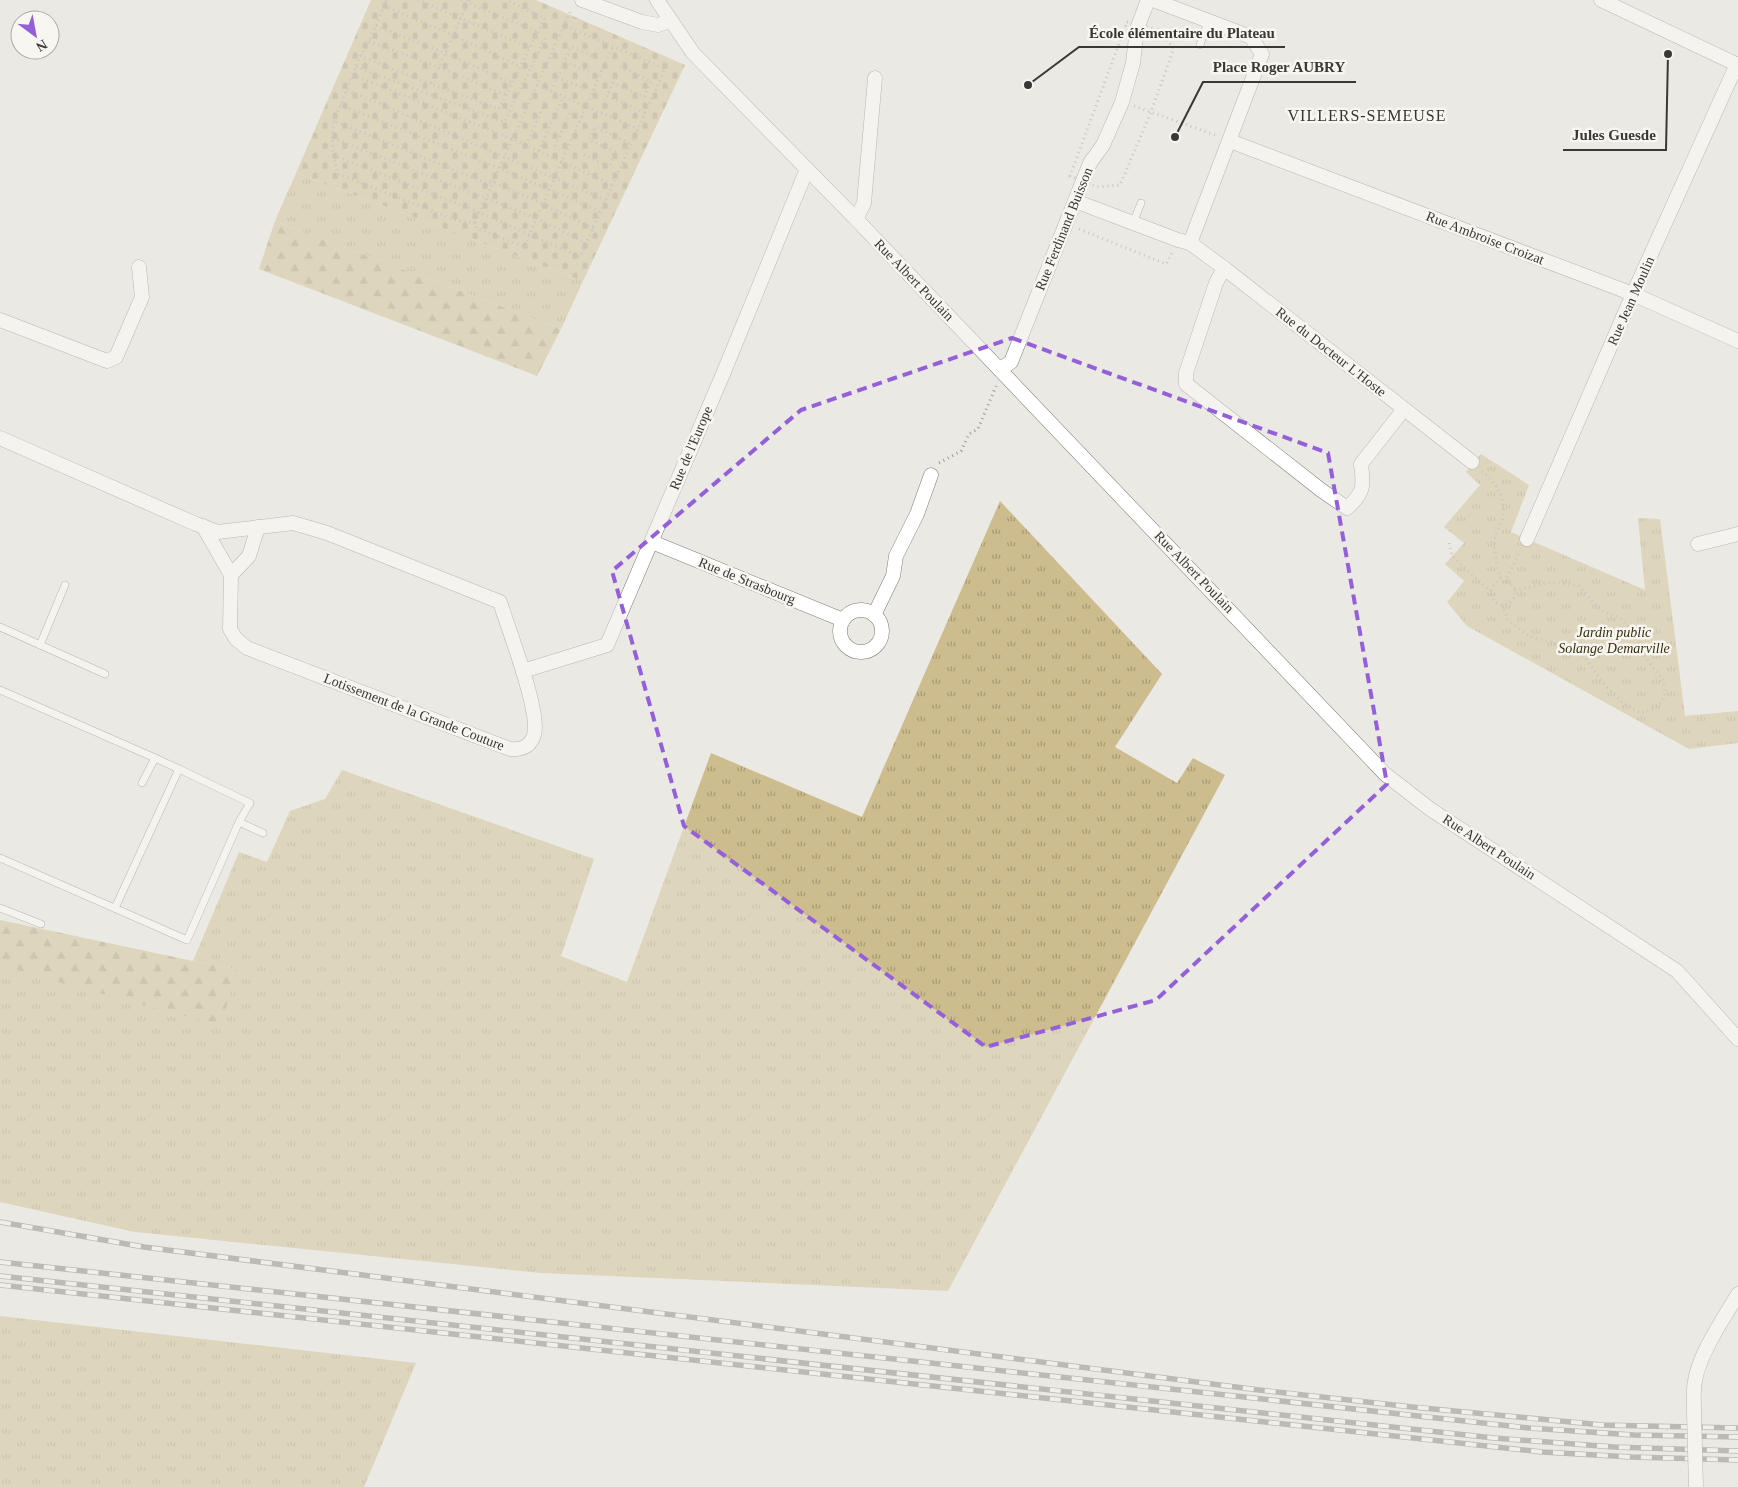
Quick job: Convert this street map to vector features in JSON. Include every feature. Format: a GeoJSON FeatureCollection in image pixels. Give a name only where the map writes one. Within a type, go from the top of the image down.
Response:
{"type":"FeatureCollection","features":[{"type":"Feature","properties":{"kind":"street","name":"Rue Albert Poulain"},"geometry":{"type":"LineString","coordinates":[[657,0],[693,53],[856,219],[1385,774],[1430,809],[1677,971],[1738,1039]]}},
{"type":"Feature","properties":{"kind":"street","name":"Rue Ferdinand Buisson"},"geometry":{"type":"LineString","coordinates":[[1001,371],[1011,362],[1090,163],[1103,145],[1122,102],[1133,63],[1137,29],[1148,0]]}},
{"type":"Feature","properties":{"kind":"street"},"geometry":{"type":"LineString","coordinates":[[1075,200],[1190,243],[1230,141],[1262,54],[1251,38],[1153,0]]}},
{"type":"Feature","properties":{"kind":"street"},"geometry":{"type":"LineString","coordinates":[[1601,0],[1621,4],[1737,64]]}},
{"type":"Feature","properties":{"kind":"street"},"geometry":{"type":"LineString","coordinates":[[577,4],[658,25],[670,21]]}},
{"type":"Feature","properties":{"kind":"street","name":"Rue Jean Moulin"},"geometry":{"type":"LineString","coordinates":[[1527,539],[1633,294],[1737,64]]}},
{"type":"Feature","properties":{"kind":"street"},"geometry":{"type":"LineString","coordinates":[[856,219],[864,203],[875,78]]}},
{"type":"Feature","properties":{"kind":"street","name":"Rue Ambroise Croizat"},"geometry":{"type":"LineString","coordinates":[[1230,141],[1633,294],[1738,341]]}},
{"type":"Feature","properties":{"kind":"street","name":"Rue de l'Europe"},"geometry":{"type":"LineString","coordinates":[[522,670],[607,645],[723,374],[807,169]]}},
{"type":"Feature","properties":{"kind":"street","name":"Rue du Docteur L'Hoste"},"geometry":{"type":"LineString","coordinates":[[1190,243],[1472,462]]}},
{"type":"Feature","properties":{"kind":"street"},"geometry":{"type":"LineString","coordinates":[[0,320],[107,361],[116,357],[142,297],[139,267]]}},
{"type":"Feature","properties":{"kind":"street"},"geometry":{"type":"LineString","coordinates":[[1224,268],[1216,283],[1186,373],[1186,384],[1321,490],[1346,508],[1358,498],[1363,484],[1361,464],[1404,409]]}},
{"type":"Feature","properties":{"kind":"street","name":"Lotissement de la Grande Couture"},"geometry":{"type":"LineString","coordinates":[[0,438],[218,532],[293,523],[327,533],[500,602],[522,670],[536,725],[529,745],[520,750],[510,749],[247,648],[236,639],[230,629],[231,574]]}},
{"type":"Feature","properties":{"kind":"street"},"geometry":{"type":"LineString","coordinates":[[874,615],[893,576],[896,556],[917,514],[931,475]]}},
{"type":"Feature","properties":{"kind":"street"},"geometry":{"type":"LineString","coordinates":[[203,526],[231,574],[249,556],[258,527]]}},
{"type":"Feature","properties":{"kind":"street"},"geometry":{"type":"LineString","coordinates":[[1698,544],[1738,534]]}},
{"type":"Feature","properties":{"kind":"street","name":"Rue de Strasbourg"},"geometry":{"type":"LineString","coordinates":[[652,542],[843,620]]}},
{"type":"Feature","properties":{"kind":"street"},"geometry":{"type":"LineString","coordinates":[[861,610],[874,615],[882,626],[882,633],[876,646],[864,652],[851,650],[845,646],[840,633],[843,620],[854,611],[861,610]]}},
{"type":"Feature","properties":{"kind":"street"},"geometry":{"type":"LineString","coordinates":[[1696,1487],[1695,1380],[1705,1354],[1738,1294]]}},
{"type":"Feature","properties":{"kind":"lane"},"geometry":{"type":"LineString","coordinates":[[1200,44],[1208,21]]}},
{"type":"Feature","properties":{"kind":"lane"},"geometry":{"type":"LineString","coordinates":[[1134,223],[1141,203]]}},
{"type":"Feature","properties":{"kind":"lane"},"geometry":{"type":"LineString","coordinates":[[40,645],[66,584]]}},
{"type":"Feature","properties":{"kind":"lane"},"geometry":{"type":"LineString","coordinates":[[0,627],[105,674]]}},
{"type":"Feature","properties":{"kind":"lane"},"geometry":{"type":"LineString","coordinates":[[0,690],[155,758],[250,803],[239,822],[187,940],[0,858]]}},
{"type":"Feature","properties":{"kind":"lane"},"geometry":{"type":"LineString","coordinates":[[142,784],[155,758]]}},
{"type":"Feature","properties":{"kind":"lane"},"geometry":{"type":"LineString","coordinates":[[115,908],[179,769]]}},
{"type":"Feature","properties":{"kind":"lane"},"geometry":{"type":"LineString","coordinates":[[239,822],[263,833]]}},
{"type":"Feature","properties":{"kind":"lane"},"geometry":{"type":"LineString","coordinates":[[0,908],[41,924]]}},
{"type":"Feature","properties":{"kind":"path"},"geometry":{"type":"LineString","coordinates":[[386,0],[376,26],[360,56],[334,121],[333,155],[338,174],[458,221],[474,222]]}},
{"type":"Feature","properties":{"kind":"path"},"geometry":{"type":"LineString","coordinates":[[418,0],[530,48]]}},
{"type":"Feature","properties":{"kind":"path"},"geometry":{"type":"LineString","coordinates":[[461,0],[468,1],[538,32]]}},
{"type":"Feature","properties":{"kind":"path"},"geometry":{"type":"LineString","coordinates":[[360,56],[499,109],[545,18],[506,0]]}},
{"type":"Feature","properties":{"kind":"path"},"geometry":{"type":"LineString","coordinates":[[431,84],[468,1]]}},
{"type":"Feature","properties":{"kind":"path"},"geometry":{"type":"LineString","coordinates":[[577,4],[564,25],[492,182],[474,222],[476,228],[525,247],[536,218],[613,46]]}},
{"type":"Feature","properties":{"kind":"path"},"geometry":{"type":"LineString","coordinates":[[384,6],[453,35],[521,67]]}},
{"type":"Feature","properties":{"kind":"path"},"geometry":{"type":"LineString","coordinates":[[333,155],[479,212],[580,257],[665,69],[564,25]]}},
{"type":"Feature","properties":{"kind":"path"},"geometry":{"type":"LineString","coordinates":[[376,26],[445,53],[512,83]]}},
{"type":"Feature","properties":{"kind":"path"},"geometry":{"type":"LineString","coordinates":[[356,67],[504,122],[547,36]]}},
{"type":"Feature","properties":{"kind":"path"},"geometry":{"type":"LineString","coordinates":[[369,41],[506,95]]}},
{"type":"Feature","properties":{"kind":"path"},"geometry":{"type":"LineString","coordinates":[[551,92],[571,47],[598,58]]}},
{"type":"Feature","properties":{"kind":"path"},"geometry":{"type":"LineString","coordinates":[[565,62],[590,72]]}},
{"type":"Feature","properties":{"kind":"path"},"geometry":{"type":"LineString","coordinates":[[620,67],[651,81],[644,97],[612,83],[607,96],[645,113]]}},
{"type":"Feature","properties":{"kind":"path"},"geometry":{"type":"LineString","coordinates":[[353,76],[512,139],[613,185]]}},
{"type":"Feature","properties":{"kind":"path"},"geometry":{"type":"LineString","coordinates":[[558,78],[582,87]]}},
{"type":"Feature","properties":{"kind":"path"},"geometry":{"type":"LineString","coordinates":[[537,85],[638,129]]}},
{"type":"Feature","properties":{"kind":"path"},"geometry":{"type":"LineString","coordinates":[[347,90],[505,155],[606,200]]}},
{"type":"Feature","properties":{"kind":"path"},"geometry":{"type":"LineString","coordinates":[[539,151],[563,97]]}},
{"type":"Feature","properties":{"kind":"path"},"geometry":{"type":"LineString","coordinates":[[526,145],[546,100]]}},
{"type":"Feature","properties":{"kind":"path"},"geometry":{"type":"LineString","coordinates":[[1122,102],[1230,141]]}},
{"type":"Feature","properties":{"kind":"path"},"geometry":{"type":"LineString","coordinates":[[340,105],[499,168],[601,212]]}},
{"type":"Feature","properties":{"kind":"path"},"geometry":{"type":"LineString","coordinates":[[555,146],[571,111],[582,117]]}},
{"type":"Feature","properties":{"kind":"path"},"geometry":{"type":"LineString","coordinates":[[334,121],[484,182],[492,182],[593,228]]}},
{"type":"Feature","properties":{"kind":"path"},"geometry":{"type":"LineString","coordinates":[[584,155],[609,167],[616,152],[589,140],[595,127],[631,144]]}},
{"type":"Feature","properties":{"kind":"path"},"geometry":{"type":"LineString","coordinates":[[332,138],[536,218],[586,243]]}},
{"type":"Feature","properties":{"kind":"path"},"geometry":{"type":"LineString","coordinates":[[931,475],[933,467],[962,451],[969,434],[978,429],[1001,371]]}},
{"type":"Feature","properties":{"kind":"path"},"geometry":{"type":"LineString","coordinates":[[1472,462],[1497,486],[1503,503],[1503,517],[1495,538],[1496,558],[1503,581],[1511,585],[1514,592],[1513,599],[1502,605]]}},
{"type":"Feature","properties":{"kind":"path"},"geometry":{"type":"LineString","coordinates":[[1491,592],[1494,585],[1503,581],[1527,539]]}},
{"type":"Feature","properties":{"kind":"path"},"geometry":{"type":"LineString","coordinates":[[1449,543],[1452,556],[1491,592],[1493,599],[1502,605],[1508,620],[1528,636],[1561,645],[1584,656],[1603,683],[1624,704],[1640,713],[1652,710],[1663,702],[1665,690],[1663,680],[1644,656],[1634,632],[1620,618],[1601,611],[1579,586],[1550,582],[1514,592]]}},
{"type":"Feature","properties":{"kind":"highlighted area"},"geometry":{"type":"Polygon","coordinates":[[[1012,338],[1328,453],[1387,784],[1156,1000],[986,1047],[684,826],[612,571],[801,410],[1012,338]]]}},
{"type":"Feature","properties":{"kind":"green space"},"geometry":{"type":"Polygon","coordinates":[[[371,0],[536,0],[685,65],[583,281],[296,173],[371,0]]]}},
{"type":"Feature","properties":{"kind":"green space"},"geometry":{"type":"Polygon","coordinates":[[[296,173],[583,281],[561,329],[275,221],[296,173]]]}},
{"type":"Feature","properties":{"kind":"green space"},"geometry":{"type":"Polygon","coordinates":[[[275,221],[561,329],[537,376],[259,269],[275,221]]]}},
{"type":"Feature","properties":{"kind":"green space","name":"Jardin public Solange Demarville"},"geometry":{"type":"Polygon","coordinates":[[[1481,454],[1529,485],[1511,532],[1645,590],[1638,518],[1660,519],[1685,716],[1738,711],[1738,743],[1689,749],[1467,626],[1447,602],[1464,581],[1445,564],[1464,543],[1444,527],[1480,485],[1466,472],[1481,454]]]}},
{"type":"Feature","properties":{"kind":"green space"},"geometry":{"type":"Polygon","coordinates":[[[1000,501],[1162,674],[1115,747],[1177,783],[1193,758],[1225,775],[948,1291],[541,1273],[135,1232],[0,1202],[0,962],[22,972],[237,969],[193,961],[239,852],[267,862],[290,811],[325,799],[342,770],[594,859],[561,956],[627,982],[711,753],[862,817],[1000,501]]]}},
{"type":"Feature","properties":{"kind":"green space"},"geometry":{"type":"Polygon","coordinates":[[[0,920],[237,969],[221,1026],[22,972],[0,962],[0,920]]]}},
{"type":"Feature","properties":{"kind":"green space"},"geometry":{"type":"Polygon","coordinates":[[[0,1316],[416,1363],[364,1487],[0,1487],[0,1316]]]}},
{"type":"Feature","properties":{"kind":"railway"},"geometry":{"type":"LineString","coordinates":[[0,1222],[144,1247],[1259,1390],[1602,1425],[1738,1428]]}},
{"type":"Feature","properties":{"kind":"railway"},"geometry":{"type":"LineString","coordinates":[[0,1262],[1529,1428],[1634,1435],[1738,1437]]}},
{"type":"Feature","properties":{"kind":"railway"},"geometry":{"type":"LineString","coordinates":[[0,1276],[1494,1438],[1614,1447],[1738,1451]]}},
{"type":"Feature","properties":{"kind":"railway"},"geometry":{"type":"LineString","coordinates":[[0,1285],[1542,1452],[1738,1460]]}},
{"type":"Feature","properties":{"kind":"place","name":"Jules Guesde"},"geometry":{"type":"Point","coordinates":[1668,54]}},
{"type":"Feature","properties":{"kind":"place","name":"École élémentaire du Plateau"},"geometry":{"type":"Point","coordinates":[1028,85]}},
{"type":"Feature","properties":{"kind":"place","name":"Place Roger AUBRY"},"geometry":{"type":"Point","coordinates":[1175,137]}},
{"type":"Feature","properties":{"kind":"district","name":"VILLERS-SEMEUSE"},"geometry":{"type":"Point","coordinates":[1367,115]}}]}
